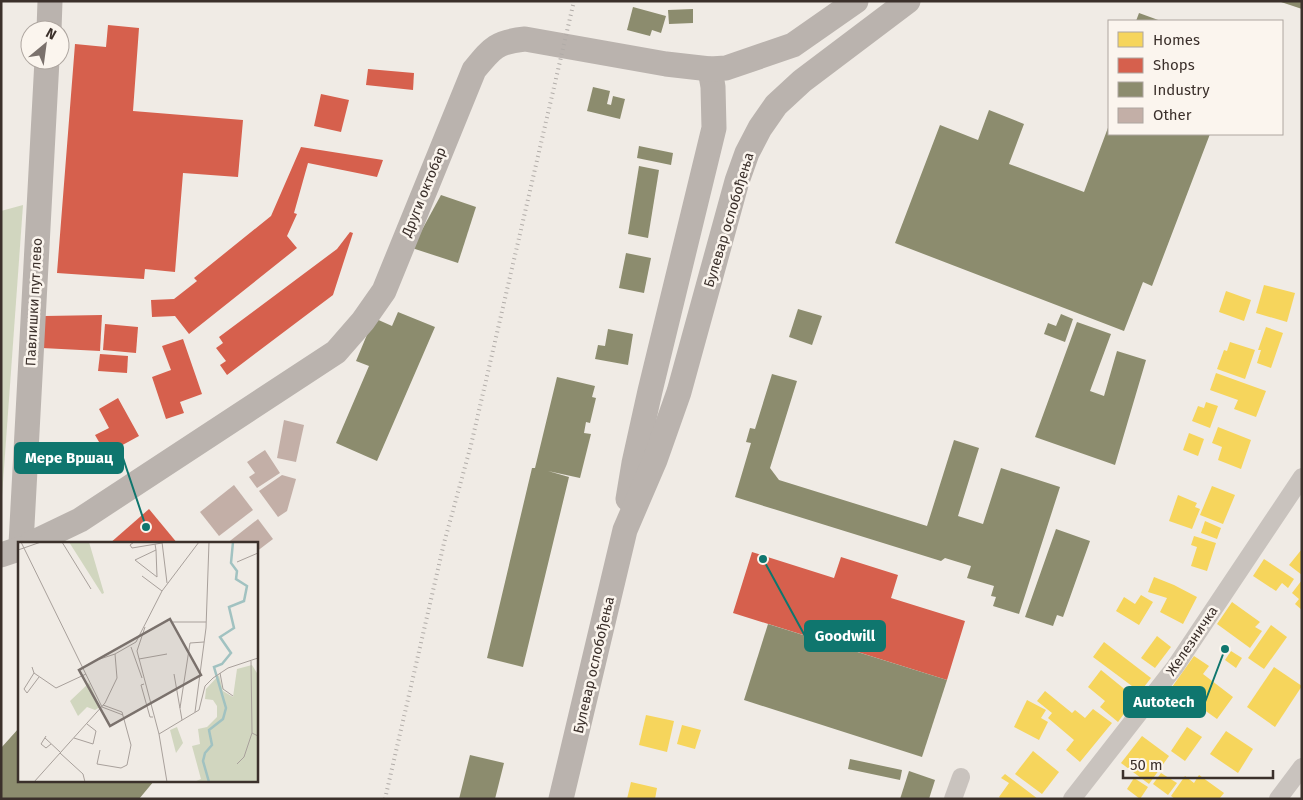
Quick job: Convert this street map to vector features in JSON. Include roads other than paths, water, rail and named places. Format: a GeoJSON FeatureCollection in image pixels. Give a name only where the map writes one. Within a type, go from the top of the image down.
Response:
{"type":"FeatureCollection","features":[{"type":"Feature","properties":{"kind":"street"},"geometry":{"type":"LineString","coordinates":[[49,20],[50,1]]}},
{"type":"Feature","properties":{"kind":"street","name":"Други октобар"},"geometry":{"type":"LineString","coordinates":[[34,542],[80,520],[336,352],[363,321],[384,291],[474,70],[490,50],[506,41],[525,39],[666,64],[710,69],[726,68],[793,45],[856,1]]}},
{"type":"Feature","properties":{"kind":"street","name":"Булевар ослобођења"},"geometry":{"type":"LineString","coordinates":[[625,530],[655,460],[681,386],[737,181],[747,153],[760,128],[776,105],[802,81],[908,1]]}},
{"type":"Feature","properties":{"kind":"street","name":"Булевар ослобођења"},"geometry":{"type":"LineString","coordinates":[[561,799],[625,530],[634,462],[648,399],[714,128],[713,87],[710,69]]}},
{"type":"Feature","properties":{"kind":"street","name":"Павлишки пут лево"},"geometry":{"type":"LineString","coordinates":[[21,542],[46,70]]}},
{"type":"Feature","properties":{"kind":"street"},"geometry":{"type":"LineString","coordinates":[[648,399],[656,394],[663,395],[681,386]]}},
{"type":"Feature","properties":{"kind":"street","name":"Булевар ослобођења"},"geometry":{"type":"LineString","coordinates":[[648,399],[655,460]]}},
{"type":"Feature","properties":{"kind":"street","name":"Железничка"},"geometry":{"type":"LineString","coordinates":[[1072,799],[1175,667],[1302,477]]}},
{"type":"Feature","properties":{"kind":"street"},"geometry":{"type":"LineString","coordinates":[[1,555],[18,549]]}},
{"type":"Feature","properties":{"kind":"street"},"geometry":{"type":"LineString","coordinates":[[1278,799],[1302,767]]}},
{"type":"Feature","properties":{"kind":"street"},"geometry":{"type":"LineString","coordinates":[[952,799],[961,777]]}},
{"type":"Feature","properties":{"kind":"railway"},"geometry":{"type":"LineString","coordinates":[[385,799],[444,543],[471,445],[574,1]]}},
{"type":"Feature","properties":{"kind":"place","name":"Мере Вршац"},"geometry":{"type":"Point","coordinates":[146,527]}},
{"type":"Feature","properties":{"kind":"place","name":"Goodwill"},"geometry":{"type":"Point","coordinates":[763,559]}},
{"type":"Feature","properties":{"kind":"place","name":"Autotech"},"geometry":{"type":"Point","coordinates":[1225,649]}}]}
